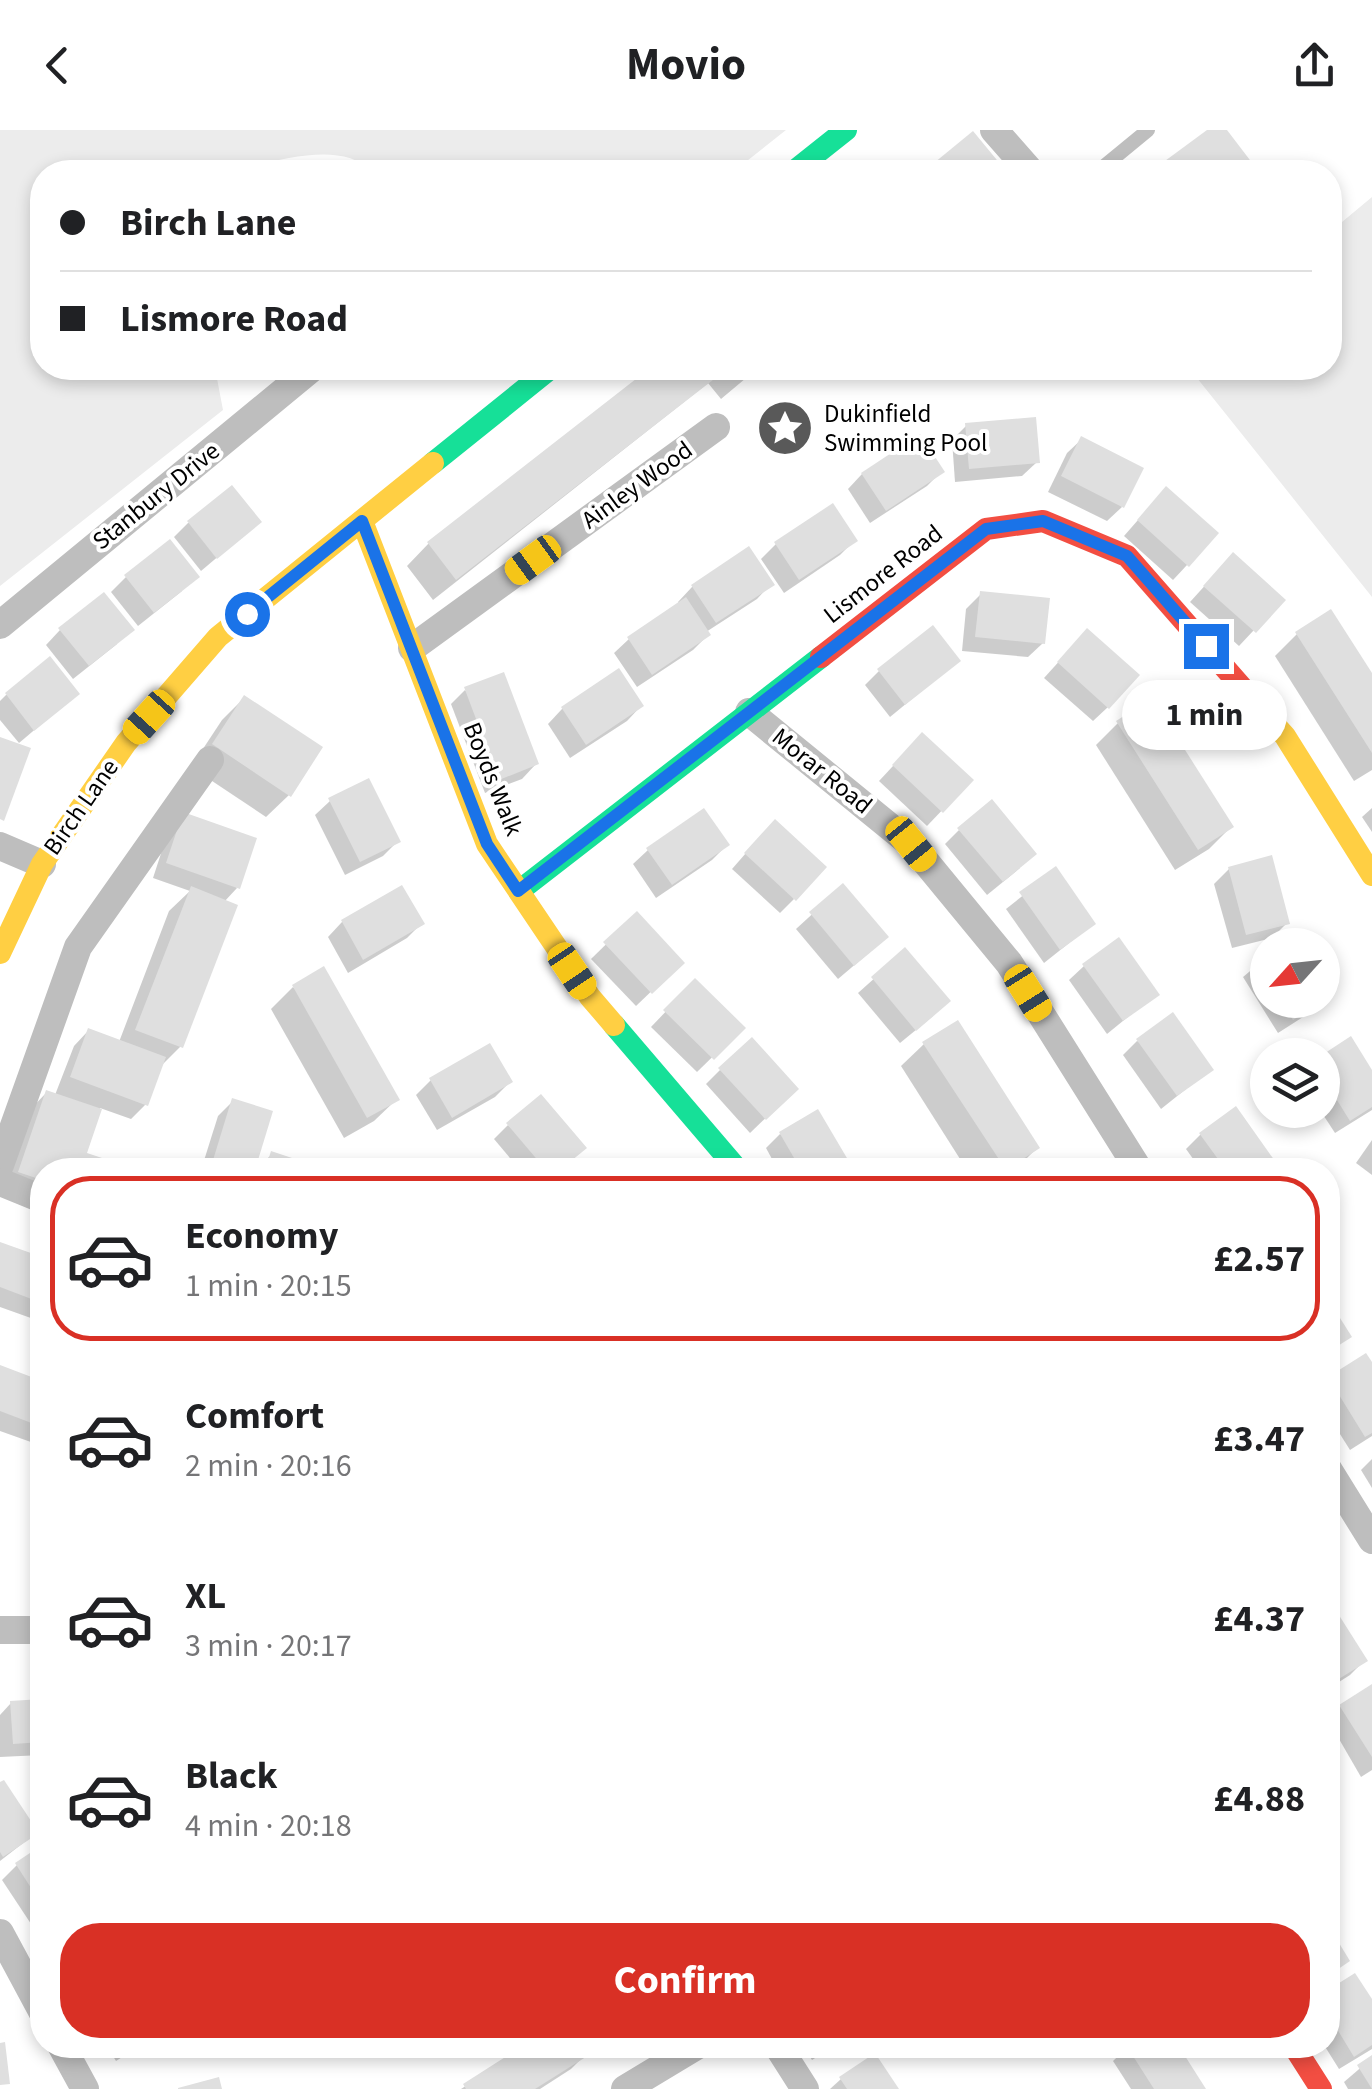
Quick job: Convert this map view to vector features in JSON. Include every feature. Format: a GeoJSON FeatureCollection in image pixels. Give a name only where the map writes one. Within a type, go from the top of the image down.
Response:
{"type":"FeatureCollection","features":[{"type":"Feature","properties":{"kind":"street"},"geometry":{"type":"LineString","coordinates":[[808,160],[846,130]]}},
{"type":"Feature","properties":{"kind":"street"},"geometry":{"type":"LineString","coordinates":[[994,130],[1020,160]]}},
{"type":"Feature","properties":{"kind":"street","name":"Stanbury Drive"},"geometry":{"type":"LineString","coordinates":[[0,624],[297,380]]}},
{"type":"Feature","properties":{"kind":"street","name":"Birch Lane"},"geometry":{"type":"LineString","coordinates":[[0,953],[42,864],[126,743],[218,638],[535,380]]}},
{"type":"Feature","properties":{"kind":"street","name":"Ainley Wood"},"geometry":{"type":"LineString","coordinates":[[412,648],[716,428]]}},
{"type":"Feature","properties":{"kind":"street","name":"Boyds Walk"},"geometry":{"type":"LineString","coordinates":[[362,521],[487,844],[590,998],[728,1158]]}},
{"type":"Feature","properties":{"kind":"street","name":"Lismore Road"},"geometry":{"type":"LineString","coordinates":[[518,891],[986,529],[1043,521],[1127,556],[1284,736],[1372,875]]}},
{"type":"Feature","properties":{"kind":"street","name":"Morar Road"},"geometry":{"type":"LineString","coordinates":[[749,712],[911,844],[1009,964],[1131,1158]]}},
{"type":"Feature","properties":{"kind":"street"},"geometry":{"type":"LineString","coordinates":[[0,1165],[78,947],[210,760]]}},
{"type":"Feature","properties":{"kind":"street"},"geometry":{"type":"LineString","coordinates":[[0,846],[42,864]]}},
{"type":"Feature","properties":{"kind":"street"},"geometry":{"type":"LineString","coordinates":[[0,1182],[30,1193]]}},
{"type":"Feature","properties":{"kind":"street"},"geometry":{"type":"LineString","coordinates":[[1340,1488],[1372,1540]]}},
{"type":"Feature","properties":{"kind":"street"},"geometry":{"type":"LineString","coordinates":[[0,1630],[30,1630]]}},
{"type":"Feature","properties":{"kind":"street"},"geometry":{"type":"LineString","coordinates":[[0,1933],[30,1989]]}},
{"type":"Feature","properties":{"kind":"street"},"geometry":{"type":"LineString","coordinates":[[68,2058],[85,2089]]}},
{"type":"Feature","properties":{"kind":"street"},"geometry":{"type":"LineString","coordinates":[[625,2089],[676,2058]]}},
{"type":"Feature","properties":{"kind":"street"},"geometry":{"type":"LineString","coordinates":[[785,2058],[805,2089]]}},
{"type":"Feature","properties":{"kind":"street"},"geometry":{"type":"LineString","coordinates":[[1301,2058],[1321,2089]]}},
{"type":"Feature","properties":{"kind":"lane"},"geometry":{"type":"LineString","coordinates":[[1111,160],[1148,130]]}},
{"type":"Feature","properties":{"kind":"shaded area"},"geometry":{"type":"Polygon","coordinates":[[[0,130],[786,130],[748,160],[353,160],[315,155],[278,160],[30,160],[30,380],[217,380],[223,410],[0,586],[0,130]]]}},
{"type":"Feature","properties":{"kind":"shaded area"},"geometry":{"type":"Polygon","coordinates":[[[1372,197],[1372,597],[1199,380],[1342,380],[1342,222],[1372,197]]]}},
{"type":"Feature","properties":{"kind":"building"},"geometry":{"type":"Polygon","coordinates":[[[1207,130],[1227,130],[1250,160],[1166,160],[1207,130]]]}},
{"type":"Feature","properties":{"kind":"building"},"geometry":{"type":"Polygon","coordinates":[[[973,131],[997,160],[938,160],[973,131]]]}},
{"type":"Feature","properties":{"kind":"building"},"geometry":{"type":"Polygon","coordinates":[[[635,380],[713,380],[456,580],[427,542],[635,380]]]}},
{"type":"Feature","properties":{"kind":"building"},"geometry":{"type":"Polygon","coordinates":[[[1036,417],[1040,463],[969,469],[965,423],[1036,417]]]}},
{"type":"Feature","properties":{"kind":"building"},"geometry":{"type":"Polygon","coordinates":[[[920,434],[945,472],[886,511],[861,473],[920,434]]]}},
{"type":"Feature","properties":{"kind":"building"},"geometry":{"type":"Polygon","coordinates":[[[1081,436],[1144,468],[1124,508],[1061,476],[1081,436]]]}},
{"type":"Feature","properties":{"kind":"building"},"geometry":{"type":"Polygon","coordinates":[[[232,485],[262,522],[217,559],[187,521],[232,485]]]}},
{"type":"Feature","properties":{"kind":"building"},"geometry":{"type":"Polygon","coordinates":[[[1166,486],[1219,533],[1189,567],[1137,520],[1166,486]]]}},
{"type":"Feature","properties":{"kind":"building"},"geometry":{"type":"Polygon","coordinates":[[[833,503],[858,541],[799,580],[774,542],[833,503]]]}},
{"type":"Feature","properties":{"kind":"building"},"geometry":{"type":"Polygon","coordinates":[[[170,539],[200,577],[154,613],[124,575],[170,539]]]}},
{"type":"Feature","properties":{"kind":"building"},"geometry":{"type":"Polygon","coordinates":[[[749,546],[775,585],[716,623],[691,585],[749,546]]]}},
{"type":"Feature","properties":{"kind":"building"},"geometry":{"type":"Polygon","coordinates":[[[1233,552],[1286,600],[1256,633],[1203,586],[1233,552]]]}},
{"type":"Feature","properties":{"kind":"building"},"geometry":{"type":"Polygon","coordinates":[[[980,591],[1050,598],[1045,644],[975,637],[980,591]]]}},
{"type":"Feature","properties":{"kind":"building"},"geometry":{"type":"Polygon","coordinates":[[[104,592],[135,630],[89,666],[58,628],[104,592]]]}},
{"type":"Feature","properties":{"kind":"building"},"geometry":{"type":"Polygon","coordinates":[[[686,597],[711,635],[652,675],[627,637],[686,597]]]}},
{"type":"Feature","properties":{"kind":"building"},"geometry":{"type":"Polygon","coordinates":[[[1331,609],[1372,673],[1372,753],[1295,632],[1331,609]]]}},
{"type":"Feature","properties":{"kind":"building"},"geometry":{"type":"Polygon","coordinates":[[[933,625],[961,661],[905,705],[877,669],[933,625]]]}},
{"type":"Feature","properties":{"kind":"building"},"geometry":{"type":"Polygon","coordinates":[[[1087,628],[1140,675],[1109,709],[1057,662],[1087,628]]]}},
{"type":"Feature","properties":{"kind":"building"},"geometry":{"type":"Polygon","coordinates":[[[50,656],[80,694],[34,731],[5,693],[50,656]]]}},
{"type":"Feature","properties":{"kind":"building"},"geometry":{"type":"Polygon","coordinates":[[[619,668],[644,706],[586,745],[561,707],[619,668]]]}},
{"type":"Feature","properties":{"kind":"building"},"geometry":{"type":"Polygon","coordinates":[[[504,672],[539,764],[499,780],[464,687],[504,672]]]}},
{"type":"Feature","properties":{"kind":"building"},"geometry":{"type":"Polygon","coordinates":[[[244,695],[323,747],[291,797],[212,744],[244,695]]]}},
{"type":"Feature","properties":{"kind":"building"},"geometry":{"type":"Polygon","coordinates":[[[1152,698],[1234,827],[1198,850],[1116,721],[1152,698]]]}},
{"type":"Feature","properties":{"kind":"building"},"geometry":{"type":"Polygon","coordinates":[[[922,732],[974,780],[943,813],[892,765],[922,732]]]}},
{"type":"Feature","properties":{"kind":"building"},"geometry":{"type":"Polygon","coordinates":[[[0,737],[31,748],[4,821],[0,819],[0,737]]]}},
{"type":"Feature","properties":{"kind":"building"},"geometry":{"type":"Polygon","coordinates":[[[369,778],[401,842],[360,862],[328,798],[369,778]]]}},
{"type":"Feature","properties":{"kind":"building"},"geometry":{"type":"Polygon","coordinates":[[[992,799],[1037,854],[1003,882],[957,828],[992,799]]]}},
{"type":"Feature","properties":{"kind":"building"},"geometry":{"type":"Polygon","coordinates":[[[704,808],[730,845],[672,885],[646,848],[704,808]]]}},
{"type":"Feature","properties":{"kind":"building"},"geometry":{"type":"Polygon","coordinates":[[[183,812],[257,838],[240,889],[166,863],[183,812]]]}},
{"type":"Feature","properties":{"kind":"building"},"geometry":{"type":"Polygon","coordinates":[[[775,819],[827,867],[796,901],[744,853],[775,819]]]}},
{"type":"Feature","properties":{"kind":"building"},"geometry":{"type":"Polygon","coordinates":[[[1272,855],[1290,924],[1250,928],[1246,935],[1228,867],[1272,855]]]}},
{"type":"Feature","properties":{"kind":"building"},"geometry":{"type":"Polygon","coordinates":[[[1056,866],[1096,924],[1060,950],[1019,892],[1056,866]]]}},
{"type":"Feature","properties":{"kind":"building"},"geometry":{"type":"Polygon","coordinates":[[[843,883],[889,937],[854,966],[809,912],[843,883]]]}},
{"type":"Feature","properties":{"kind":"building"},"geometry":{"type":"Polygon","coordinates":[[[402,885],[425,924],[363,960],[341,920],[402,885]]]}},
{"type":"Feature","properties":{"kind":"building"},"geometry":{"type":"Polygon","coordinates":[[[191,886],[238,905],[183,1048],[135,1030],[191,886]]]}},
{"type":"Feature","properties":{"kind":"building"},"geometry":{"type":"Polygon","coordinates":[[[637,911],[685,963],[652,994],[603,942],[637,911]]]}},
{"type":"Feature","properties":{"kind":"building"},"geometry":{"type":"Polygon","coordinates":[[[1119,937],[1160,995],[1123,1021],[1082,964],[1119,937]]]}},
{"type":"Feature","properties":{"kind":"building"},"geometry":{"type":"Polygon","coordinates":[[[905,947],[951,1001],[916,1031],[871,977],[905,947]]]}},
{"type":"Feature","properties":{"kind":"building"},"geometry":{"type":"Polygon","coordinates":[[[324,966],[400,1100],[367,1118],[292,985],[324,966]]]}},
{"type":"Feature","properties":{"kind":"building"},"geometry":{"type":"Polygon","coordinates":[[[695,978],[746,1028],[714,1060],[663,1010],[695,978]]]}},
{"type":"Feature","properties":{"kind":"building"},"geometry":{"type":"Polygon","coordinates":[[[1173,1012],[1214,1070],[1177,1096],[1136,1039],[1173,1012]]]}},
{"type":"Feature","properties":{"kind":"building"},"geometry":{"type":"Polygon","coordinates":[[[958,1020],[1040,1148],[1025,1158],[998,1158],[922,1042],[958,1020]]]}},
{"type":"Feature","properties":{"kind":"building"},"geometry":{"type":"Polygon","coordinates":[[[88,1028],[166,1057],[148,1106],[70,1077],[88,1028]]]}},
{"type":"Feature","properties":{"kind":"building"},"geometry":{"type":"Polygon","coordinates":[[[1351,1036],[1372,1070],[1372,1107],[1350,1121],[1340,1105],[1340,1043],[1351,1036]]]}},
{"type":"Feature","properties":{"kind":"building"},"geometry":{"type":"Polygon","coordinates":[[[752,1037],[799,1089],[766,1120],[718,1068],[752,1037]]]}},
{"type":"Feature","properties":{"kind":"building"},"geometry":{"type":"Polygon","coordinates":[[[490,1043],[513,1082],[452,1118],[429,1078],[490,1043]]]}},
{"type":"Feature","properties":{"kind":"building"},"geometry":{"type":"Polygon","coordinates":[[[46,1090],[102,1109],[87,1153],[102,1158],[30,1158],[30,1176],[18,1172],[46,1090]]]}},
{"type":"Feature","properties":{"kind":"building"},"geometry":{"type":"Polygon","coordinates":[[[541,1094],[587,1148],[575,1158],[536,1158],[506,1123],[541,1094]]]}},
{"type":"Feature","properties":{"kind":"building"},"geometry":{"type":"Polygon","coordinates":[[[232,1098],[273,1111],[259,1158],[214,1158],[232,1098]]]}},
{"type":"Feature","properties":{"kind":"building"},"geometry":{"type":"Polygon","coordinates":[[[1236,1106],[1273,1158],[1217,1158],[1199,1133],[1236,1106]]]}},
{"type":"Feature","properties":{"kind":"building"},"geometry":{"type":"Polygon","coordinates":[[[818,1109],[847,1158],[794,1158],[779,1132],[818,1109]]]}},
{"type":"Feature","properties":{"kind":"building"},"geometry":{"type":"Polygon","coordinates":[[[271,1151],[292,1158],[269,1158],[271,1151]]]}},
{"type":"Feature","properties":{"kind":"building"},"geometry":{"type":"Polygon","coordinates":[[[0,1242],[30,1253],[30,1298],[0,1287],[0,1242]]]}},
{"type":"Feature","properties":{"kind":"building"},"geometry":{"type":"Polygon","coordinates":[[[1340,1318],[1352,1337],[1340,1344],[1340,1318]]]}},
{"type":"Feature","properties":{"kind":"building"},"geometry":{"type":"Polygon","coordinates":[[[1366,1353],[1372,1362],[1372,1433],[1365,1437],[1340,1396],[1340,1369],[1366,1353]]]}},
{"type":"Feature","properties":{"kind":"building"},"geometry":{"type":"Polygon","coordinates":[[[0,1365],[30,1376],[30,1422],[0,1411],[0,1365]]]}},
{"type":"Feature","properties":{"kind":"building"},"geometry":{"type":"Polygon","coordinates":[[[1340,1617],[1368,1661],[1340,1678],[1340,1617]]]}},
{"type":"Feature","properties":{"kind":"building"},"geometry":{"type":"Polygon","coordinates":[[[1372,1684],[1372,1757],[1340,1707],[1372,1684]]]}},
{"type":"Feature","properties":{"kind":"building"},"geometry":{"type":"Polygon","coordinates":[[[30,1700],[30,1743],[13,1744],[10,1701],[30,1700]]]}},
{"type":"Feature","properties":{"kind":"building"},"geometry":{"type":"Polygon","coordinates":[[[4,1780],[30,1819],[30,1839],[3,1857],[0,1852],[0,1782],[4,1780]]]}},
{"type":"Feature","properties":{"kind":"building"},"geometry":{"type":"Polygon","coordinates":[[[30,1853],[30,1886],[15,1863],[30,1853]]]}},
{"type":"Feature","properties":{"kind":"building"},"geometry":{"type":"Polygon","coordinates":[[[1340,1945],[1350,1961],[1340,1968],[1340,1945]]]}},
{"type":"Feature","properties":{"kind":"building"},"geometry":{"type":"Polygon","coordinates":[[[1355,1973],[1372,1999],[1372,2045],[1354,2057],[1340,2034],[1340,1982],[1355,1973]]]}},
{"type":"Feature","properties":{"kind":"building"},"geometry":{"type":"Polygon","coordinates":[[[5,2042],[10,2084],[0,2085],[0,2043],[5,2042]]]}},
{"type":"Feature","properties":{"kind":"building"},"geometry":{"type":"Polygon","coordinates":[[[1372,2055],[1372,2089],[1357,2065],[1372,2055]]]}},
{"type":"Feature","properties":{"kind":"building"},"geometry":{"type":"Polygon","coordinates":[[[504,2058],[584,2058],[535,2089],[466,2089],[463,2084],[504,2058]]]}},
{"type":"Feature","properties":{"kind":"building"},"geometry":{"type":"Polygon","coordinates":[[[868,2058],[878,2058],[899,2089],[847,2089],[839,2077],[868,2058]]]}},
{"type":"Feature","properties":{"kind":"building"},"geometry":{"type":"Polygon","coordinates":[[[1134,2058],[1186,2058],[1206,2089],[1154,2089],[1134,2058]]]}},
{"type":"Feature","properties":{"kind":"building"},"geometry":{"type":"Polygon","coordinates":[[[219,2077],[222,2089],[178,2089],[178,2088],[219,2077]]]}},
{"type":"Feature","properties":{"kind":"traffic: fast"},"geometry":{"type":"LineString","coordinates":[[808,160],[846,130]]}},
{"type":"Feature","properties":{"kind":"traffic: fast"},"geometry":{"type":"LineString","coordinates":[[433,463],[536,380]]}},
{"type":"Feature","properties":{"kind":"traffic: fast"},"geometry":{"type":"LineString","coordinates":[[519,891],[821,657]]}},
{"type":"Feature","properties":{"kind":"traffic: fast"},"geometry":{"type":"LineString","coordinates":[[614,1025],[728,1158]]}},
{"type":"Feature","properties":{"kind":"traffic: slow"},"geometry":{"type":"LineString","coordinates":[[0,953],[42,864],[126,743],[218,637],[433,463]]}},
{"type":"Feature","properties":{"kind":"traffic: slow"},"geometry":{"type":"LineString","coordinates":[[362,521],[487,844],[590,997],[614,1025]]}},
{"type":"Feature","properties":{"kind":"traffic: slow"},"geometry":{"type":"LineString","coordinates":[[1267,716],[1285,736],[1372,875]]}},
{"type":"Feature","properties":{"kind":"traffic: jam"},"geometry":{"type":"LineString","coordinates":[[821,657],[986,529],[1043,521],[1127,556],[1267,716]]}},
{"type":"Feature","properties":{"kind":"traffic: jam"},"geometry":{"type":"LineString","coordinates":[[1301,2058],[1321,2089]]}},
{"type":"Feature","properties":{"kind":"place","name":"Dukinfield Swimming Pool"},"geometry":{"type":"Point","coordinates":[785,428]}},
{"type":"Feature","properties":{"kind":"route"},"geometry":{"type":"LineString","coordinates":[[247,614],[362,521],[487,844],[518,891],[986,529],[1043,521],[1127,556],[1206,646]]}}]}
